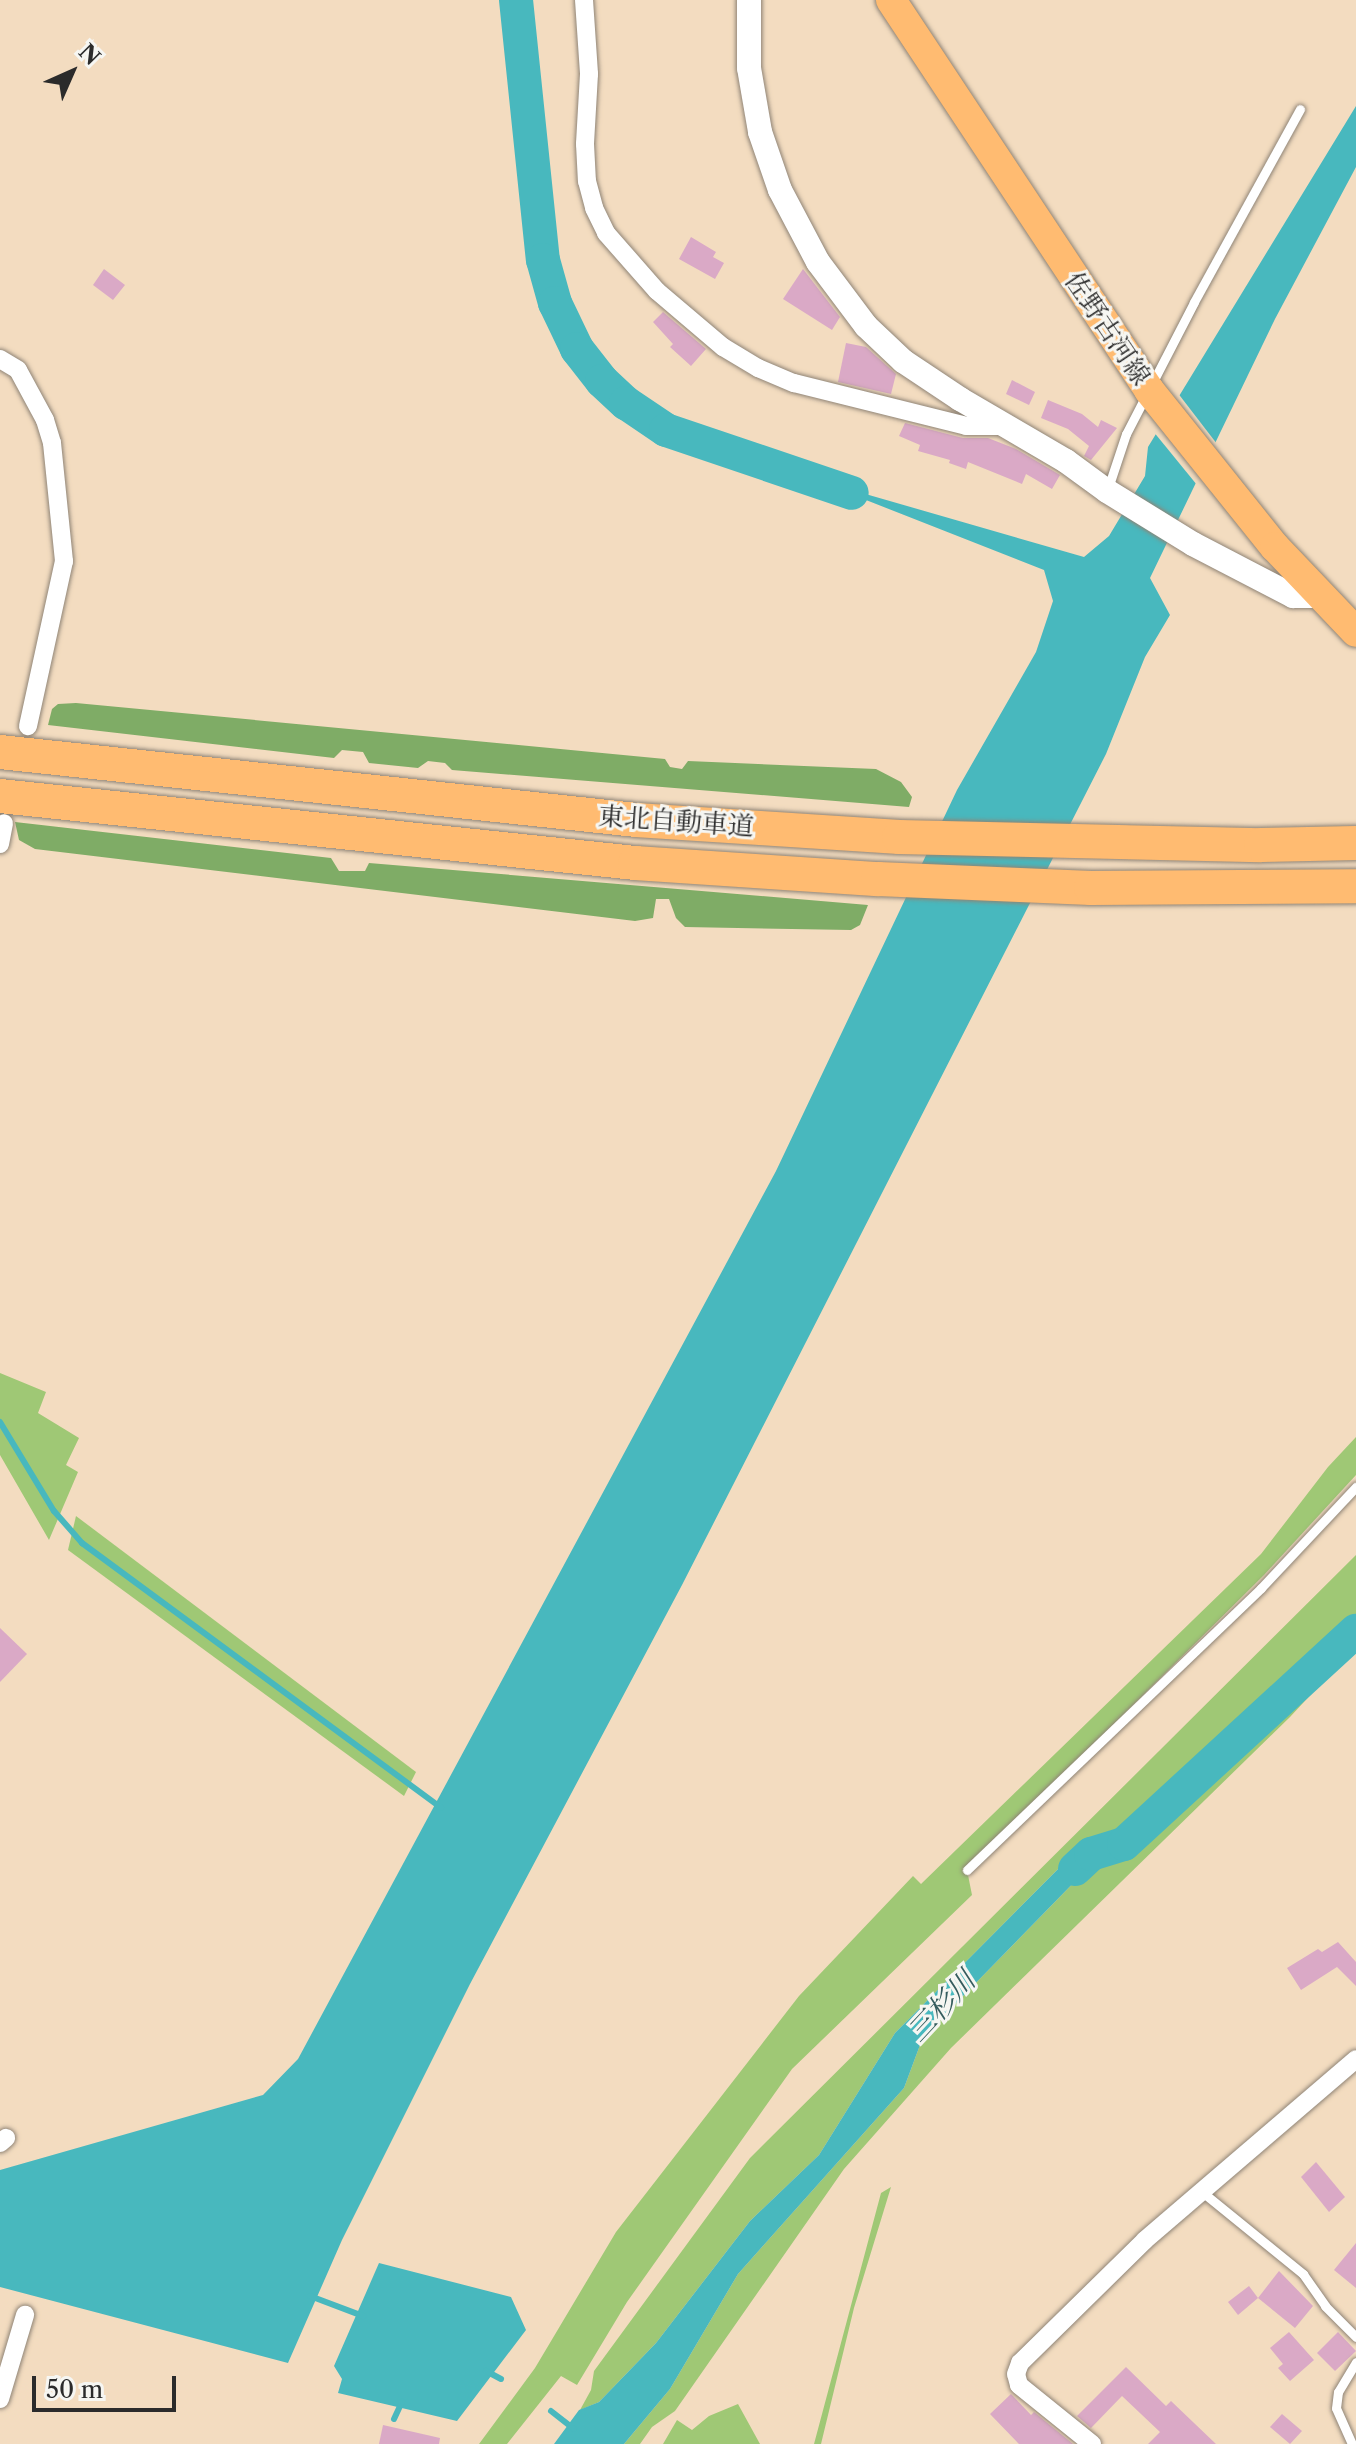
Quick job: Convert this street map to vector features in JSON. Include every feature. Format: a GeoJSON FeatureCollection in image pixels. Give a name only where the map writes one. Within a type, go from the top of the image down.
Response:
{"type":"FeatureCollection","features":[{"type":"Feature","properties":{"kind":"highway","name":"東北自動車道"},"geometry":{"type":"LineString","coordinates":[[0,752],[443,802],[636,820],[899,837],[1113,843],[1356,843]]}},
{"type":"Feature","properties":{"kind":"highway","name":"東北自動車道"},"geometry":{"type":"LineString","coordinates":[[2,810],[878,879],[1091,888],[1356,886]]}},
{"type":"Feature","properties":{"kind":"main road","name":"佐野古河線"},"geometry":{"type":"LineString","coordinates":[[891,0],[1154,398],[1221,482],[1356,632]]}},
{"type":"Feature","properties":{"kind":"street"},"geometry":{"type":"LineString","coordinates":[[584,0],[589,74],[585,144],[587,181],[594,208],[606,233],[657,291],[723,347],[758,368],[794,383],[966,426],[1001,426]]}},
{"type":"Feature","properties":{"kind":"street"},"geometry":{"type":"LineString","coordinates":[[749,0],[749,68],[760,132],[780,190],[818,262],[866,326],[903,361],[1001,426],[1066,461],[1173,532],[1293,596],[1321,596]]}},
{"type":"Feature","properties":{"kind":"street"},"geometry":{"type":"LineString","coordinates":[[0,359],[18,370],[45,420],[52,443],[64,561],[28,726]]}},
{"type":"Feature","properties":{"kind":"street"},"geometry":{"type":"LineString","coordinates":[[0,844],[2,810]]}},
{"type":"Feature","properties":{"kind":"street"},"geometry":{"type":"LineString","coordinates":[[1092,2444],[1019,2385],[1017,2369],[1025,2357],[1145,2240],[1356,2059]]}},
{"type":"Feature","properties":{"kind":"street"},"geometry":{"type":"LineString","coordinates":[[0,2399],[25,2315]]}},
{"type":"Feature","properties":{"kind":"lane"},"geometry":{"type":"LineString","coordinates":[[1107,491],[1126,434],[1154,398],[1300,109]]}},
{"type":"Feature","properties":{"kind":"lane"},"geometry":{"type":"LineString","coordinates":[[967,1870],[1261,1588],[1356,1487]]}},
{"type":"Feature","properties":{"kind":"lane"},"geometry":{"type":"LineString","coordinates":[[1201,2191],[1303,2274],[1325,2306],[1356,2337]]}},
{"type":"Feature","properties":{"kind":"lane"},"geometry":{"type":"LineString","coordinates":[[1352,2444],[1336,2408],[1338,2392],[1356,2362]]}},
{"type":"Feature","properties":{"kind":"green space"},"geometry":{"type":"Polygon","coordinates":[[[76,703],[665,759],[670,767],[682,769],[688,761],[876,769],[901,782],[912,797],[909,807],[452,770],[445,763],[428,761],[418,768],[369,763],[363,752],[342,750],[334,758],[48,725],[52,709],[58,704],[76,703]]]}},
{"type":"Feature","properties":{"kind":"green space"},"geometry":{"type":"Polygon","coordinates":[[[15,822],[331,858],[339,871],[365,871],[369,863],[868,905],[860,925],[851,930],[685,927],[676,918],[669,899],[656,899],[653,918],[635,921],[35,849],[19,840],[15,822]]]}},
{"type":"Feature","properties":{"kind":"green space"},"geometry":{"type":"Polygon","coordinates":[[[0,1373],[46,1392],[38,1413],[79,1438],[66,1465],[78,1472],[49,1540],[0,1455],[0,1373]]]}},
{"type":"Feature","properties":{"kind":"green space"},"geometry":{"type":"Polygon","coordinates":[[[1356,1437],[1356,1475],[1264,1575],[967,1870],[972,1895],[792,2069],[627,2302],[577,2385],[561,2376],[507,2444],[479,2444],[535,2368],[616,2232],[799,1996],[913,1876],[921,1884],[1261,1554],[1328,1467],[1356,1437]]]}},
{"type":"Feature","properties":{"kind":"green space"},"geometry":{"type":"Polygon","coordinates":[[[76,1516],[416,1772],[404,1796],[68,1550],[76,1516]]]}},
{"type":"Feature","properties":{"kind":"green space"},"geometry":{"type":"Polygon","coordinates":[[[1356,1555],[1356,1646],[1290,1717],[951,2048],[844,2169],[675,2411],[652,2427],[640,2444],[624,2444],[670,2389],[738,2274],[904,2088],[923,2037],[1087,1869],[1115,1845],[1118,1835],[1084,1843],[895,2033],[819,2155],[750,2221],[656,2343],[599,2402],[580,2410],[591,2390],[594,2371],[750,2158],[1356,1555]]]}},
{"type":"Feature","properties":{"kind":"green space"},"geometry":{"type":"Polygon","coordinates":[[[891,2187],[854,2308],[821,2444],[814,2444],[881,2193],[891,2187]]]}},
{"type":"Feature","properties":{"kind":"green space"},"geometry":{"type":"Polygon","coordinates":[[[738,2404],[760,2444],[663,2444],[677,2420],[692,2430],[709,2416],[738,2404]]]}},
{"type":"Feature","properties":{"kind":"water"},"geometry":{"type":"Polygon","coordinates":[[[1356,106],[1356,167],[1275,319],[1150,578],[1170,615],[1145,657],[1106,754],[682,1585],[470,1984],[342,2240],[288,2363],[0,2287],[0,2170],[263,2095],[298,2059],[776,1171],[957,790],[1036,652],[1053,601],[1044,570],[810,478],[1084,557],[1109,536],[1145,476],[1148,447],[1356,106]]]}},
{"type":"Feature","properties":{"kind":"water"},"geometry":{"type":"Polygon","coordinates":[[[1119,1834],[1115,1845],[1087,1869],[923,2037],[904,2088],[738,2274],[670,2389],[624,2444],[554,2444],[579,2410],[599,2402],[656,2343],[750,2221],[819,2155],[895,2033],[1084,1843],[1119,1834]]]}},
{"type":"Feature","properties":{"kind":"water"},"geometry":{"type":"Polygon","coordinates":[[[379,2263],[511,2297],[526,2330],[457,2421],[338,2393],[342,2379],[334,2366],[379,2263]]]}},
{"type":"Feature","properties":{"kind":"pier"},"geometry":{"type":"Polygon","coordinates":[[[1177,392],[1217,444],[1197,485],[1153,431],[1177,392]]]}},
{"type":"Feature","properties":{"kind":"building"},"geometry":{"type":"Polygon","coordinates":[[[691,237],[716,252],[713,257],[724,263],[715,279],[679,259],[691,237]]]}},
{"type":"Feature","properties":{"kind":"building"},"geometry":{"type":"Polygon","coordinates":[[[104,269],[125,285],[113,300],[93,285],[104,269]]]}},
{"type":"Feature","properties":{"kind":"building"},"geometry":{"type":"Polygon","coordinates":[[[803,269],[840,317],[832,330],[783,299],[803,269]]]}},
{"type":"Feature","properties":{"kind":"building"},"geometry":{"type":"Polygon","coordinates":[[[663,312],[706,349],[691,366],[670,347],[673,344],[653,322],[663,312]]]}},
{"type":"Feature","properties":{"kind":"building"},"geometry":{"type":"Polygon","coordinates":[[[846,343],[866,347],[896,374],[891,394],[838,382],[846,343]]]}},
{"type":"Feature","properties":{"kind":"building"},"geometry":{"type":"Polygon","coordinates":[[[1012,380],[1035,392],[1029,405],[1006,394],[1012,380]]]}},
{"type":"Feature","properties":{"kind":"building"},"geometry":{"type":"Polygon","coordinates":[[[1048,400],[1082,414],[1098,427],[1101,420],[1117,428],[1091,460],[1084,456],[1089,446],[1068,429],[1041,418],[1048,400]]]}},
{"type":"Feature","properties":{"kind":"building"},"geometry":{"type":"Polygon","coordinates":[[[905,423],[963,438],[988,438],[1016,449],[1060,475],[1052,489],[1026,474],[1022,484],[968,462],[966,469],[949,463],[950,460],[918,451],[920,445],[899,436],[905,423]]]}},
{"type":"Feature","properties":{"kind":"building"},"geometry":{"type":"Polygon","coordinates":[[[0,1628],[27,1654],[0,1682],[0,1628]]]}},
{"type":"Feature","properties":{"kind":"building"},"geometry":{"type":"Polygon","coordinates":[[[1338,1942],[1356,1962],[1356,1986],[1337,1967],[1301,1990],[1287,1968],[1318,1949],[1322,1952],[1338,1942]]]}},
{"type":"Feature","properties":{"kind":"building"},"geometry":{"type":"Polygon","coordinates":[[[1316,2162],[1345,2197],[1329,2212],[1301,2177],[1316,2162]]]}},
{"type":"Feature","properties":{"kind":"building"},"geometry":{"type":"Polygon","coordinates":[[[1356,2243],[1356,2288],[1334,2270],[1356,2243]]]}},
{"type":"Feature","properties":{"kind":"building"},"geometry":{"type":"Polygon","coordinates":[[[1279,2271],[1313,2306],[1295,2328],[1258,2298],[1279,2271]]]}},
{"type":"Feature","properties":{"kind":"building"},"geometry":{"type":"Polygon","coordinates":[[[1249,2286],[1258,2298],[1238,2315],[1228,2302],[1249,2286]]]}},
{"type":"Feature","properties":{"kind":"building"},"geometry":{"type":"Polygon","coordinates":[[[1289,2332],[1314,2360],[1290,2381],[1278,2368],[1283,2364],[1270,2348],[1289,2332]]]}},
{"type":"Feature","properties":{"kind":"building"},"geometry":{"type":"Polygon","coordinates":[[[1338,2332],[1356,2351],[1335,2371],[1317,2353],[1338,2332]]]}},
{"type":"Feature","properties":{"kind":"building"},"geometry":{"type":"Polygon","coordinates":[[[1126,2367],[1166,2406],[1171,2401],[1216,2444],[1148,2444],[1160,2432],[1122,2396],[1091,2428],[1077,2416],[1126,2367]]]}},
{"type":"Feature","properties":{"kind":"building"},"geometry":{"type":"Polygon","coordinates":[[[1011,2394],[1031,2415],[1034,2412],[1073,2444],[1019,2444],[990,2414],[1011,2394]]]}},
{"type":"Feature","properties":{"kind":"building"},"geometry":{"type":"Polygon","coordinates":[[[1282,2414],[1302,2431],[1290,2444],[1270,2427],[1282,2414]]]}},
{"type":"Feature","properties":{"kind":"building"},"geometry":{"type":"Polygon","coordinates":[[[383,2425],[440,2438],[439,2444],[379,2444],[383,2425]]]}},
{"type":"Feature","properties":{"kind":"waterway"},"geometry":{"type":"LineString","coordinates":[[516,0],[543,260],[555,303],[577,349],[602,381],[626,403],[666,430],[852,493]]}},
{"type":"Feature","properties":{"kind":"waterway"},"geometry":{"type":"LineString","coordinates":[[0,1422],[54,1511],[82,1543],[441,1808]]}},
{"type":"Feature","properties":{"kind":"waterway","name":"三杉川"},"geometry":{"type":"LineString","coordinates":[[1075,1869],[1091,1854],[1124,1844],[1356,1631]]}},
{"type":"Feature","properties":{"kind":"waterway"},"geometry":{"type":"LineString","coordinates":[[310,2296],[363,2316]]}},
{"type":"Feature","properties":{"kind":"waterway"},"geometry":{"type":"LineString","coordinates":[[486,2371],[501,2379]]}},
{"type":"Feature","properties":{"kind":"waterway"},"geometry":{"type":"LineString","coordinates":[[394,2419],[402,2402]]}},
{"type":"Feature","properties":{"kind":"waterway"},"geometry":{"type":"LineString","coordinates":[[551,2411],[574,2429]]}}]}
